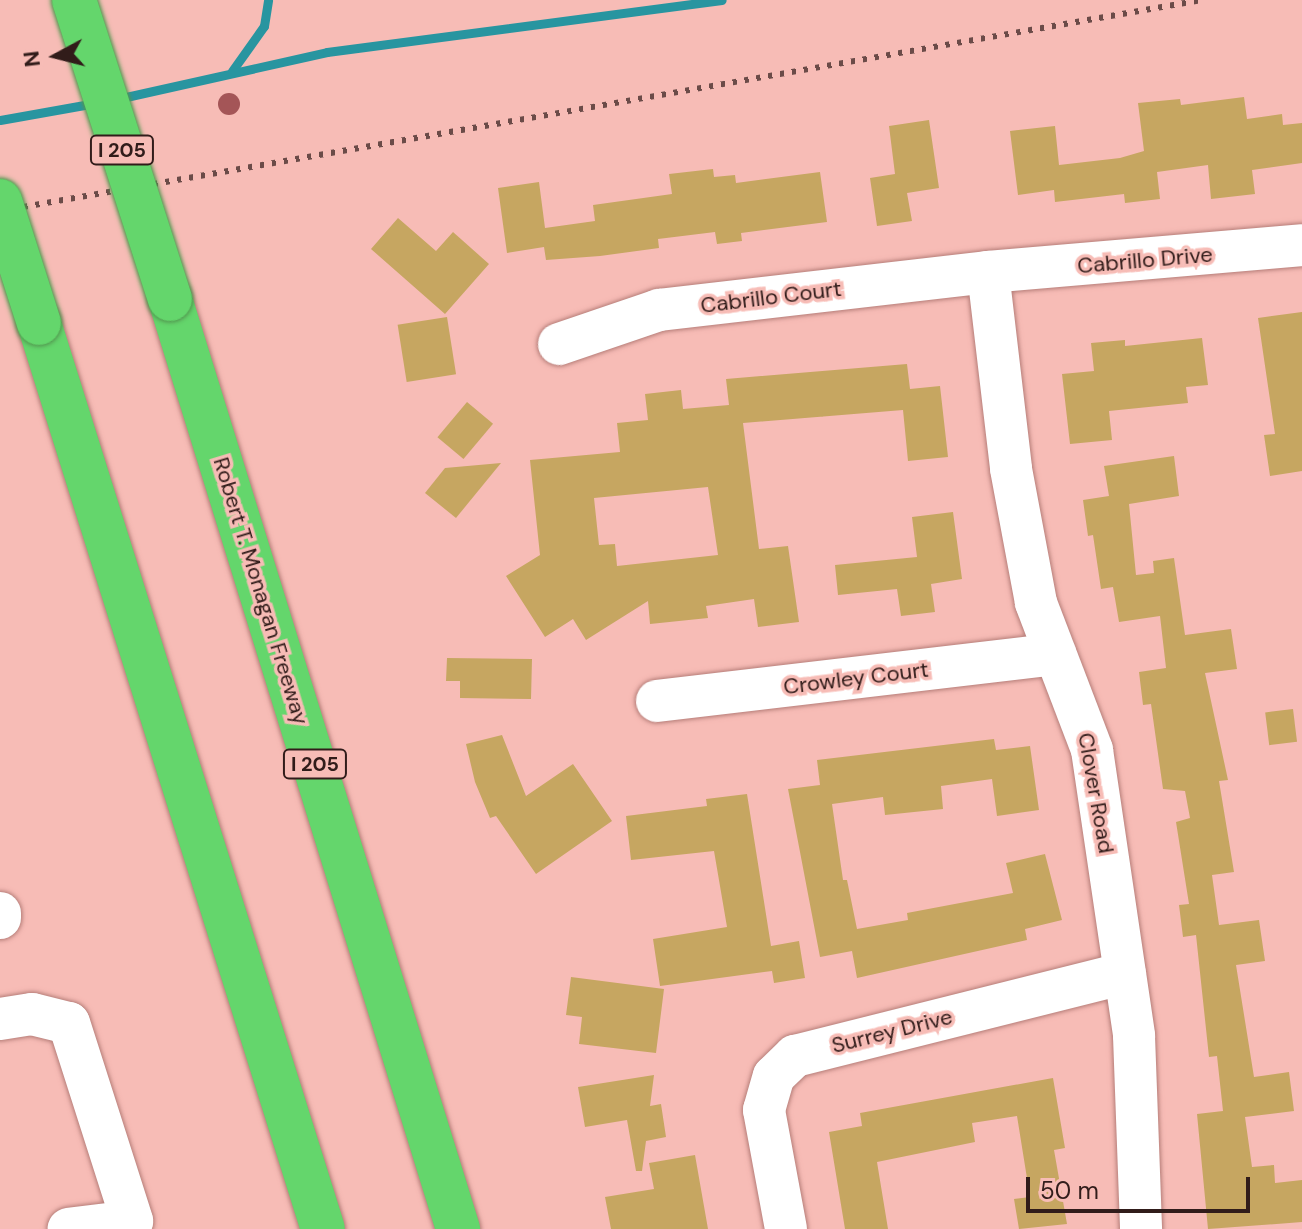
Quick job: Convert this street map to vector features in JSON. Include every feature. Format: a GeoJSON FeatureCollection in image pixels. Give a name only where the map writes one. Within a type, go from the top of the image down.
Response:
{"type":"FeatureCollection","features":[{"type":"Feature","properties":{"kind":"highway","name":"Robert T. Monagan Freeway"},"geometry":{"type":"LineString","coordinates":[[74,0],[170,299],[458,1229]]}},
{"type":"Feature","properties":{"kind":"highway"},"geometry":{"type":"LineString","coordinates":[[0,201],[323,1229]]}},
{"type":"Feature","properties":{"kind":"street","name":"Cabrillo Drive"},"geometry":{"type":"LineString","coordinates":[[988,272],[1302,245]]}},
{"type":"Feature","properties":{"kind":"street","name":"Cabrillo Court"},"geometry":{"type":"LineString","coordinates":[[559,344],[659,310],[988,272]]}},
{"type":"Feature","properties":{"kind":"street","name":"Clover Road"},"geometry":{"type":"LineString","coordinates":[[988,272],[1011,469],[1036,603],[1092,750],[1134,1036],[1141,1229]]}},
{"type":"Feature","properties":{"kind":"street","name":"Crowley Court"},"geometry":{"type":"LineString","coordinates":[[657,701],[1055,654]]}},
{"type":"Feature","properties":{"kind":"street","name":"Surrey Drive"},"geometry":{"type":"LineString","coordinates":[[786,1229],[764,1110],[774,1076],[795,1056],[1125,973]]}},
{"type":"Feature","properties":{"kind":"street"},"geometry":{"type":"LineString","coordinates":[[0,1019],[32,1014],[69,1023],[132,1221],[68,1229]]}},
{"type":"Feature","properties":{"kind":"building"},"geometry":{"type":"Polygon","coordinates":[[[1244,97],[1247,119],[1282,114],[1283,125],[1302,123],[1302,163],[1252,170],[1255,194],[1211,199],[1208,165],[1157,172],[1160,199],[1125,203],[1124,194],[1055,202],[1054,190],[1018,195],[1010,131],[1055,126],[1059,165],[1120,158],[1144,151],[1138,103],[1180,99],[1181,105],[1244,97]]]}},
{"type":"Feature","properties":{"kind":"building"},"geometry":{"type":"Polygon","coordinates":[[[929,120],[939,188],[907,193],[912,221],[877,226],[870,178],[895,174],[889,126],[929,120]]]}},
{"type":"Feature","properties":{"kind":"building"},"geometry":{"type":"Polygon","coordinates":[[[713,169],[714,177],[735,175],[736,183],[820,172],[827,222],[741,233],[742,241],[717,244],[715,232],[658,239],[659,248],[600,256],[546,260],[544,247],[507,253],[498,188],[539,182],[545,228],[595,221],[593,205],[672,194],[669,174],[713,169]]]}},
{"type":"Feature","properties":{"kind":"building"},"geometry":{"type":"Polygon","coordinates":[[[398,218],[436,251],[453,232],[489,264],[445,314],[371,249],[398,218]]]}},
{"type":"Feature","properties":{"kind":"building"},"geometry":{"type":"Polygon","coordinates":[[[1302,312],[1302,471],[1270,476],[1264,435],[1275,434],[1258,318],[1302,312]]]}},
{"type":"Feature","properties":{"kind":"building"},"geometry":{"type":"Polygon","coordinates":[[[447,317],[456,374],[407,382],[398,325],[447,317]]]}},
{"type":"Feature","properties":{"kind":"building"},"geometry":{"type":"Polygon","coordinates":[[[1202,338],[1208,385],[1186,387],[1188,403],[1109,411],[1112,440],[1070,444],[1062,374],[1094,371],[1091,343],[1125,340],[1125,346],[1202,338]]]}},
{"type":"Feature","properties":{"kind":"building"},"geometry":{"type":"Polygon","coordinates":[[[907,364],[910,389],[940,386],[948,457],[908,461],[903,410],[743,423],[759,549],[788,546],[799,622],[758,627],[754,599],[706,606],[708,618],[650,624],[648,601],[586,640],[573,619],[545,637],[506,576],[540,555],[530,460],[620,452],[617,423],[648,420],[645,394],[681,390],[683,409],[729,405],[726,379],[907,364]],[[708,487],[594,498],[599,545],[615,544],[617,566],[718,555],[708,487]]]}},
{"type":"Feature","properties":{"kind":"building"},"geometry":{"type":"Polygon","coordinates":[[[467,402],[493,424],[463,459],[437,437],[467,402]]]}},
{"type":"Feature","properties":{"kind":"building"},"geometry":{"type":"Polygon","coordinates":[[[1174,456],[1179,496],[1129,504],[1136,575],[1154,573],[1153,561],[1174,558],[1185,635],[1231,629],[1237,669],[1205,673],[1228,780],[1219,781],[1234,872],[1212,875],[1219,925],[1259,920],[1265,961],[1236,965],[1254,1077],[1289,1072],[1294,1111],[1245,1117],[1252,1167],[1274,1165],[1275,1183],[1302,1180],[1302,1222],[1208,1229],[1197,1114],[1223,1111],[1217,1056],[1209,1057],[1196,935],[1183,937],[1179,905],[1189,904],[1176,822],[1190,818],[1185,791],[1163,789],[1151,704],[1143,705],[1139,672],[1166,668],[1160,616],[1119,622],[1113,587],[1101,589],[1093,535],[1088,536],[1083,500],[1109,496],[1104,466],[1174,456]]]}},
{"type":"Feature","properties":{"kind":"building"},"geometry":{"type":"Polygon","coordinates":[[[501,463],[456,518],[425,493],[445,468],[501,463]]]}},
{"type":"Feature","properties":{"kind":"building"},"geometry":{"type":"Polygon","coordinates":[[[953,512],[962,579],[931,584],[935,612],[901,616],[897,589],[838,595],[835,565],[917,557],[912,517],[953,512]]]}},
{"type":"Feature","properties":{"kind":"building"},"geometry":{"type":"Polygon","coordinates":[[[447,658],[532,659],[531,699],[460,698],[460,681],[446,681],[447,658]]]}},
{"type":"Feature","properties":{"kind":"building"},"geometry":{"type":"Polygon","coordinates":[[[1293,709],[1297,742],[1269,745],[1265,712],[1293,709]]]}},
{"type":"Feature","properties":{"kind":"building"},"geometry":{"type":"Polygon","coordinates":[[[502,735],[526,796],[573,764],[612,821],[536,874],[496,816],[490,818],[475,782],[466,744],[502,735]]]}},
{"type":"Feature","properties":{"kind":"building"},"geometry":{"type":"Polygon","coordinates":[[[994,739],[996,750],[1030,746],[1039,810],[997,816],[992,779],[941,786],[943,809],[885,815],[883,797],[832,804],[843,880],[847,880],[857,929],[908,920],[907,913],[1013,893],[1006,863],[1045,854],[1062,920],[1025,929],[1027,940],[857,978],[852,951],[820,957],[788,789],[820,785],[817,760],[994,739]]]}},
{"type":"Feature","properties":{"kind":"building"},"geometry":{"type":"Polygon","coordinates":[[[747,794],[771,946],[799,941],[805,978],[774,983],[772,971],[660,986],[653,939],[727,927],[714,851],[631,860],[626,816],[707,806],[706,799],[747,794]]]}},
{"type":"Feature","properties":{"kind":"building"},"geometry":{"type":"Polygon","coordinates":[[[571,977],[664,989],[656,1053],[579,1044],[582,1017],[566,1015],[571,977]]]}},
{"type":"Feature","properties":{"kind":"building"},"geometry":{"type":"Polygon","coordinates":[[[654,1075],[650,1106],[661,1104],[666,1137],[646,1141],[642,1171],[636,1171],[627,1120],[585,1127],[578,1087],[654,1075]]]}},
{"type":"Feature","properties":{"kind":"building"},"geometry":{"type":"Polygon","coordinates":[[[1053,1078],[1065,1148],[1054,1150],[1067,1224],[1019,1229],[1014,1199],[1030,1197],[1017,1116],[972,1123],[975,1142],[877,1162],[888,1229],[845,1229],[829,1132],[862,1126],[860,1113],[1053,1078]]]}},
{"type":"Feature","properties":{"kind":"building"},"geometry":{"type":"Polygon","coordinates":[[[695,1155],[708,1229],[611,1229],[605,1197],[654,1189],[649,1163],[695,1155]]]}},
{"type":"Feature","properties":{"kind":"waterway"},"geometry":{"type":"LineString","coordinates":[[232,71],[264,26],[268,0]]}},
{"type":"Feature","properties":{"kind":"waterway"},"geometry":{"type":"LineString","coordinates":[[117,99],[327,52],[722,0]]}},
{"type":"Feature","properties":{"kind":"waterway"},"geometry":{"type":"LineString","coordinates":[[0,120],[95,103]]}},
{"type":"Feature","properties":{"kind":"railway"},"geometry":{"type":"LineString","coordinates":[[0,211],[1202,0]]}}]}
